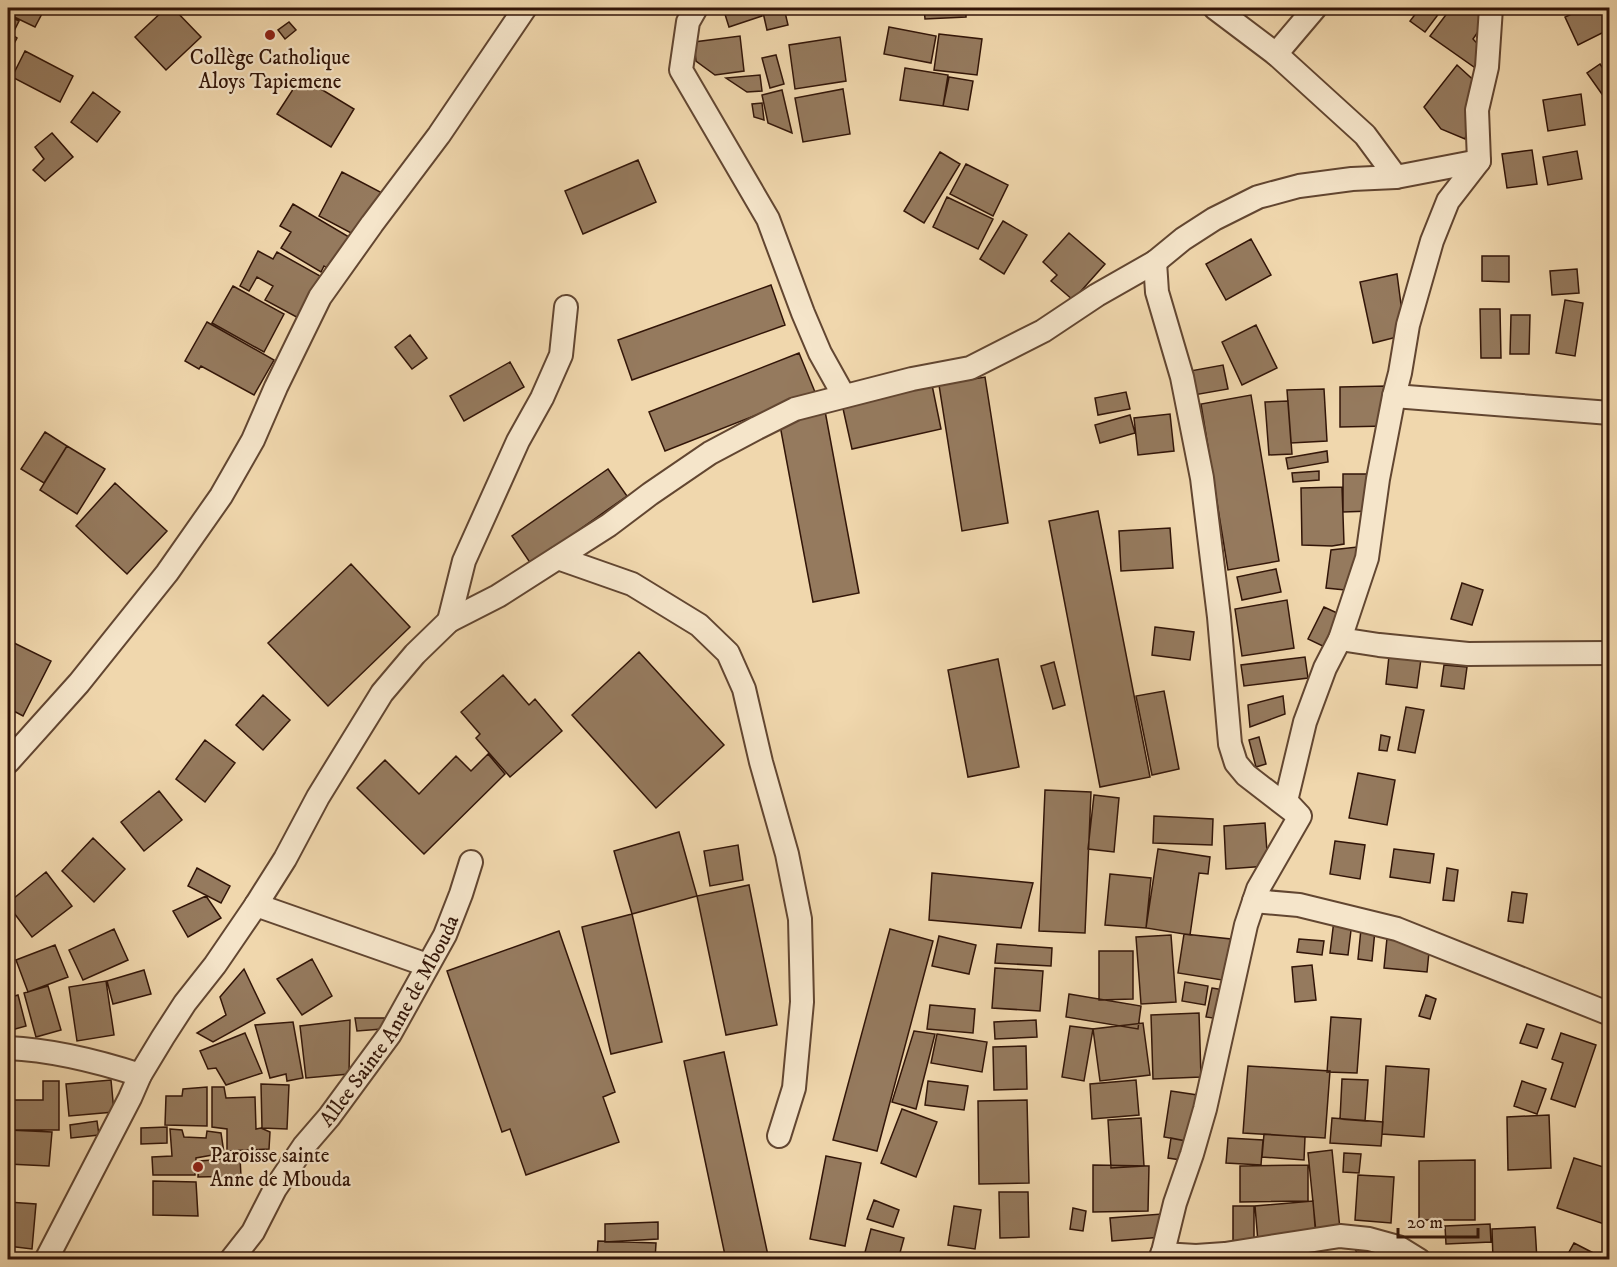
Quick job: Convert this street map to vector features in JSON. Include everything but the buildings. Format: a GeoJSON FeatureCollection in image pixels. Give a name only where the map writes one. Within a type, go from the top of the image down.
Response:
{"type":"FeatureCollection","features":[{"type":"Feature","properties":{"kind":"street"},"geometry":{"type":"LineString","coordinates":[[8,762],[79,683],[167,573],[214,505],[253,440],[320,297],[439,135],[525,8]]}},
{"type":"Feature","properties":{"kind":"street"},"geometry":{"type":"LineString","coordinates":[[696,8],[688,22],[681,70],[768,219],[803,313],[820,352],[844,396]]}},
{"type":"Feature","properties":{"kind":"street"},"geometry":{"type":"LineString","coordinates":[[1215,8],[1275,54],[1365,135],[1396,177]]}},
{"type":"Feature","properties":{"kind":"street"},"geometry":{"type":"LineString","coordinates":[[1275,54],[1315,8]]}},
{"type":"Feature","properties":{"kind":"street"},"geometry":{"type":"LineString","coordinates":[[1300,816],[1286,801],[1305,722],[1325,668],[1340,639],[1367,558],[1378,479],[1408,325],[1432,241],[1448,201],[1479,161],[1477,110],[1487,67],[1491,8]]}},
{"type":"Feature","properties":{"kind":"street"},"geometry":{"type":"LineString","coordinates":[[46,1260],[117,1125],[140,1075],[185,1003],[215,965],[256,905],[285,859],[318,797],[382,693],[415,654],[449,621],[498,596],[558,558],[609,525],[710,453],[795,409],[912,379],[970,368],[1043,331],[1097,295],[1155,262],[1183,238],[1258,197],[1299,186],[1352,179],[1396,177],[1479,161]]}},
{"type":"Feature","properties":{"kind":"street"},"geometry":{"type":"LineString","coordinates":[[1155,262],[1157,292],[1182,376],[1202,478],[1219,617],[1230,744],[1236,763],[1246,775],[1300,816]]}},
{"type":"Feature","properties":{"kind":"street"},"geometry":{"type":"LineString","coordinates":[[449,621],[464,561],[518,441],[542,398],[561,355],[566,307]]}},
{"type":"Feature","properties":{"kind":"street"},"geometry":{"type":"LineString","coordinates":[[1394,396],[1610,413]]}},
{"type":"Feature","properties":{"kind":"street"},"geometry":{"type":"LineString","coordinates":[[558,558],[632,584],[699,626],[728,653],[744,689],[761,762],[787,854],[800,919],[802,1002],[794,1088],[779,1136]]}},
{"type":"Feature","properties":{"kind":"street"},"geometry":{"type":"LineString","coordinates":[[1340,639],[1468,654],[1610,653]]}},
{"type":"Feature","properties":{"kind":"street"},"geometry":{"type":"LineString","coordinates":[[1300,816],[1258,889],[1246,925],[1205,1109],[1174,1203],[1161,1257],[1225,1254],[1340,1236],[1379,1241],[1398,1247],[1419,1260]]}},
{"type":"Feature","properties":{"kind":"street","name":"Allee Sainte Anne de Mbouda"},"geometry":{"type":"LineString","coordinates":[[231,1260],[253,1232],[275,1190],[304,1146],[329,1117],[390,1034],[445,935],[462,894],[471,862]]}},
{"type":"Feature","properties":{"kind":"street"},"geometry":{"type":"LineString","coordinates":[[1254,901],[1299,905],[1397,929],[1610,1014]]}},
{"type":"Feature","properties":{"kind":"street"},"geometry":{"type":"LineString","coordinates":[[256,905],[428,966]]}},
{"type":"Feature","properties":{"kind":"street"},"geometry":{"type":"LineString","coordinates":[[8,1048],[99,1062],[140,1075]]}},
{"type":"Feature","properties":{"kind":"place","name":"Collège Catholique Aloys Tapiemene"},"geometry":{"type":"Point","coordinates":[270,35]}},
{"type":"Feature","properties":{"kind":"place","name":"Paroisse sainte Anne de Mbouda"},"geometry":{"type":"Point","coordinates":[198,1167]}}]}
